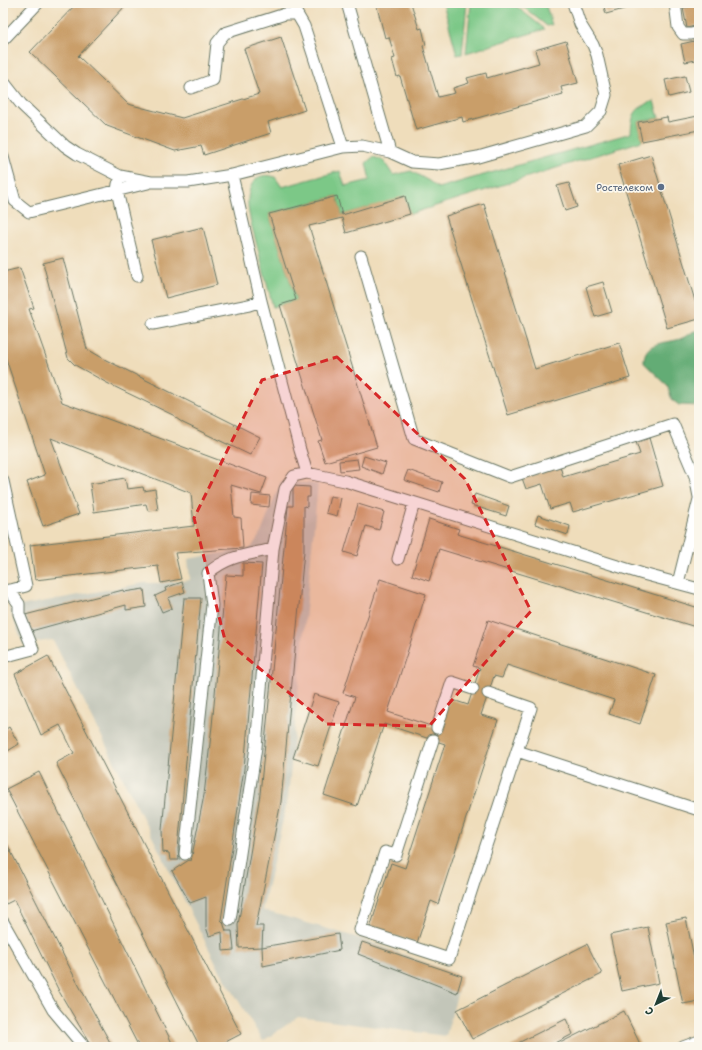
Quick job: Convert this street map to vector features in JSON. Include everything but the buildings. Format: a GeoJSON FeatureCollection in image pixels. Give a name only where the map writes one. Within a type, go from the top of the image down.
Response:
{"type":"FeatureCollection","features":[{"type":"Feature","properties":{"kind":"lane"},"geometry":{"type":"LineString","coordinates":[[3,40],[38,3]]}},
{"type":"Feature","properties":{"kind":"lane"},"geometry":{"type":"LineString","coordinates":[[347,3],[390,152]]}},
{"type":"Feature","properties":{"kind":"lane"},"geometry":{"type":"LineString","coordinates":[[3,81],[22,104],[65,146],[77,154],[120,176],[151,182],[188,182],[232,175],[343,147],[362,146],[390,152],[412,162],[439,164],[478,157],[586,126],[601,111],[606,95],[597,55],[593,45],[580,24],[573,3]]}},
{"type":"Feature","properties":{"kind":"lane"},"geometry":{"type":"LineString","coordinates":[[675,3],[678,27],[683,34],[699,32]]}},
{"type":"Feature","properties":{"kind":"lane"},"geometry":{"type":"LineString","coordinates":[[191,88],[213,80],[217,43],[225,34],[285,14],[297,14],[304,26],[343,147]]}},
{"type":"Feature","properties":{"kind":"lane"},"geometry":{"type":"LineString","coordinates":[[3,157],[15,201],[30,212],[151,182]]}},
{"type":"Feature","properties":{"kind":"lane"},"geometry":{"type":"LineString","coordinates":[[232,175],[261,301],[307,473]]}},
{"type":"Feature","properties":{"kind":"lane"},"geometry":{"type":"LineString","coordinates":[[120,176],[117,191],[137,276]]}},
{"type":"Feature","properties":{"kind":"lane"},"geometry":{"type":"LineString","coordinates":[[360,256],[414,439],[510,477],[674,424],[695,476],[699,498],[678,583]]}},
{"type":"Feature","properties":{"kind":"lane"},"geometry":{"type":"LineString","coordinates":[[153,324],[261,301]]}},
{"type":"Feature","properties":{"kind":"lane"},"geometry":{"type":"LineString","coordinates":[[230,920],[256,747],[273,549],[285,489],[294,476],[307,473],[345,481],[643,574],[699,589]]}},
{"type":"Feature","properties":{"kind":"lane"},"geometry":{"type":"LineString","coordinates":[[3,481],[26,586],[6,591]]}},
{"type":"Feature","properties":{"kind":"lane"},"geometry":{"type":"LineString","coordinates":[[398,558],[414,503]]}},
{"type":"Feature","properties":{"kind":"lane"},"geometry":{"type":"LineString","coordinates":[[186,854],[212,605],[208,573],[219,564],[235,557],[273,549]]}},
{"type":"Feature","properties":{"kind":"lane"},"geometry":{"type":"LineString","coordinates":[[3,657],[34,649],[19,614],[19,604],[6,591]]}},
{"type":"Feature","properties":{"kind":"lane"},"geometry":{"type":"LineString","coordinates":[[437,728],[452,682],[473,689]]}},
{"type":"Feature","properties":{"kind":"lane"},"geometry":{"type":"LineString","coordinates":[[433,740],[396,855],[385,852],[360,930],[449,959],[531,708],[488,694]]}},
{"type":"Feature","properties":{"kind":"lane"},"geometry":{"type":"LineString","coordinates":[[517,751],[699,810]]}},
{"type":"Feature","properties":{"kind":"lane"},"geometry":{"type":"LineString","coordinates":[[3,922],[53,1010],[84,1047]]}},
{"type":"Feature","properties":{"kind":"lane"},"geometry":{"type":"LineString","coordinates":[[683,1047],[699,1041]]}},
{"type":"Feature","properties":{"kind":"highlighted area"},"geometry":{"type":"Polygon","coordinates":[[[337,357],[465,479],[531,611],[429,726],[327,724],[225,640],[194,518],[262,380],[337,357]]]}},
{"type":"Feature","properties":{"kind":"shaded area"},"geometry":{"type":"Polygon","coordinates":[[[281,481],[318,484],[288,798],[262,910],[359,938],[462,976],[446,1036],[298,1017],[263,1041],[218,967],[53,640],[23,644],[9,608],[144,583],[163,583],[190,580],[188,559],[251,548],[261,533],[281,481]]]}},
{"type":"Feature","properties":{"kind":"green space"},"geometry":{"type":"Polygon","coordinates":[[[443,3],[467,3],[462,54],[457,55],[443,3]]]}},
{"type":"Feature","properties":{"kind":"green space"},"geometry":{"type":"Polygon","coordinates":[[[471,3],[512,3],[545,29],[466,53],[471,3]]]}},
{"type":"Feature","properties":{"kind":"green space"},"geometry":{"type":"Polygon","coordinates":[[[518,3],[545,3],[552,25],[547,26],[518,3]]]}},
{"type":"Feature","properties":{"kind":"green space"},"geometry":{"type":"Polygon","coordinates":[[[654,101],[659,118],[638,122],[642,141],[410,214],[405,197],[342,215],[337,196],[269,214],[296,300],[273,307],[248,208],[250,188],[252,183],[259,177],[275,177],[282,187],[340,171],[345,186],[370,180],[366,163],[373,157],[383,160],[393,175],[411,171],[438,188],[631,133],[632,121],[636,112],[643,106],[654,101]]]}},
{"type":"Feature","properties":{"kind":"green space"},"geometry":{"type":"Polygon","coordinates":[[[694,331],[699,331],[699,406],[679,405],[672,400],[667,385],[644,363],[645,356],[651,347],[680,339],[694,331]]]}},
{"type":"Feature","properties":{"kind":"place","name":"Ростелеком"},"geometry":{"type":"Point","coordinates":[661,187]}}]}
